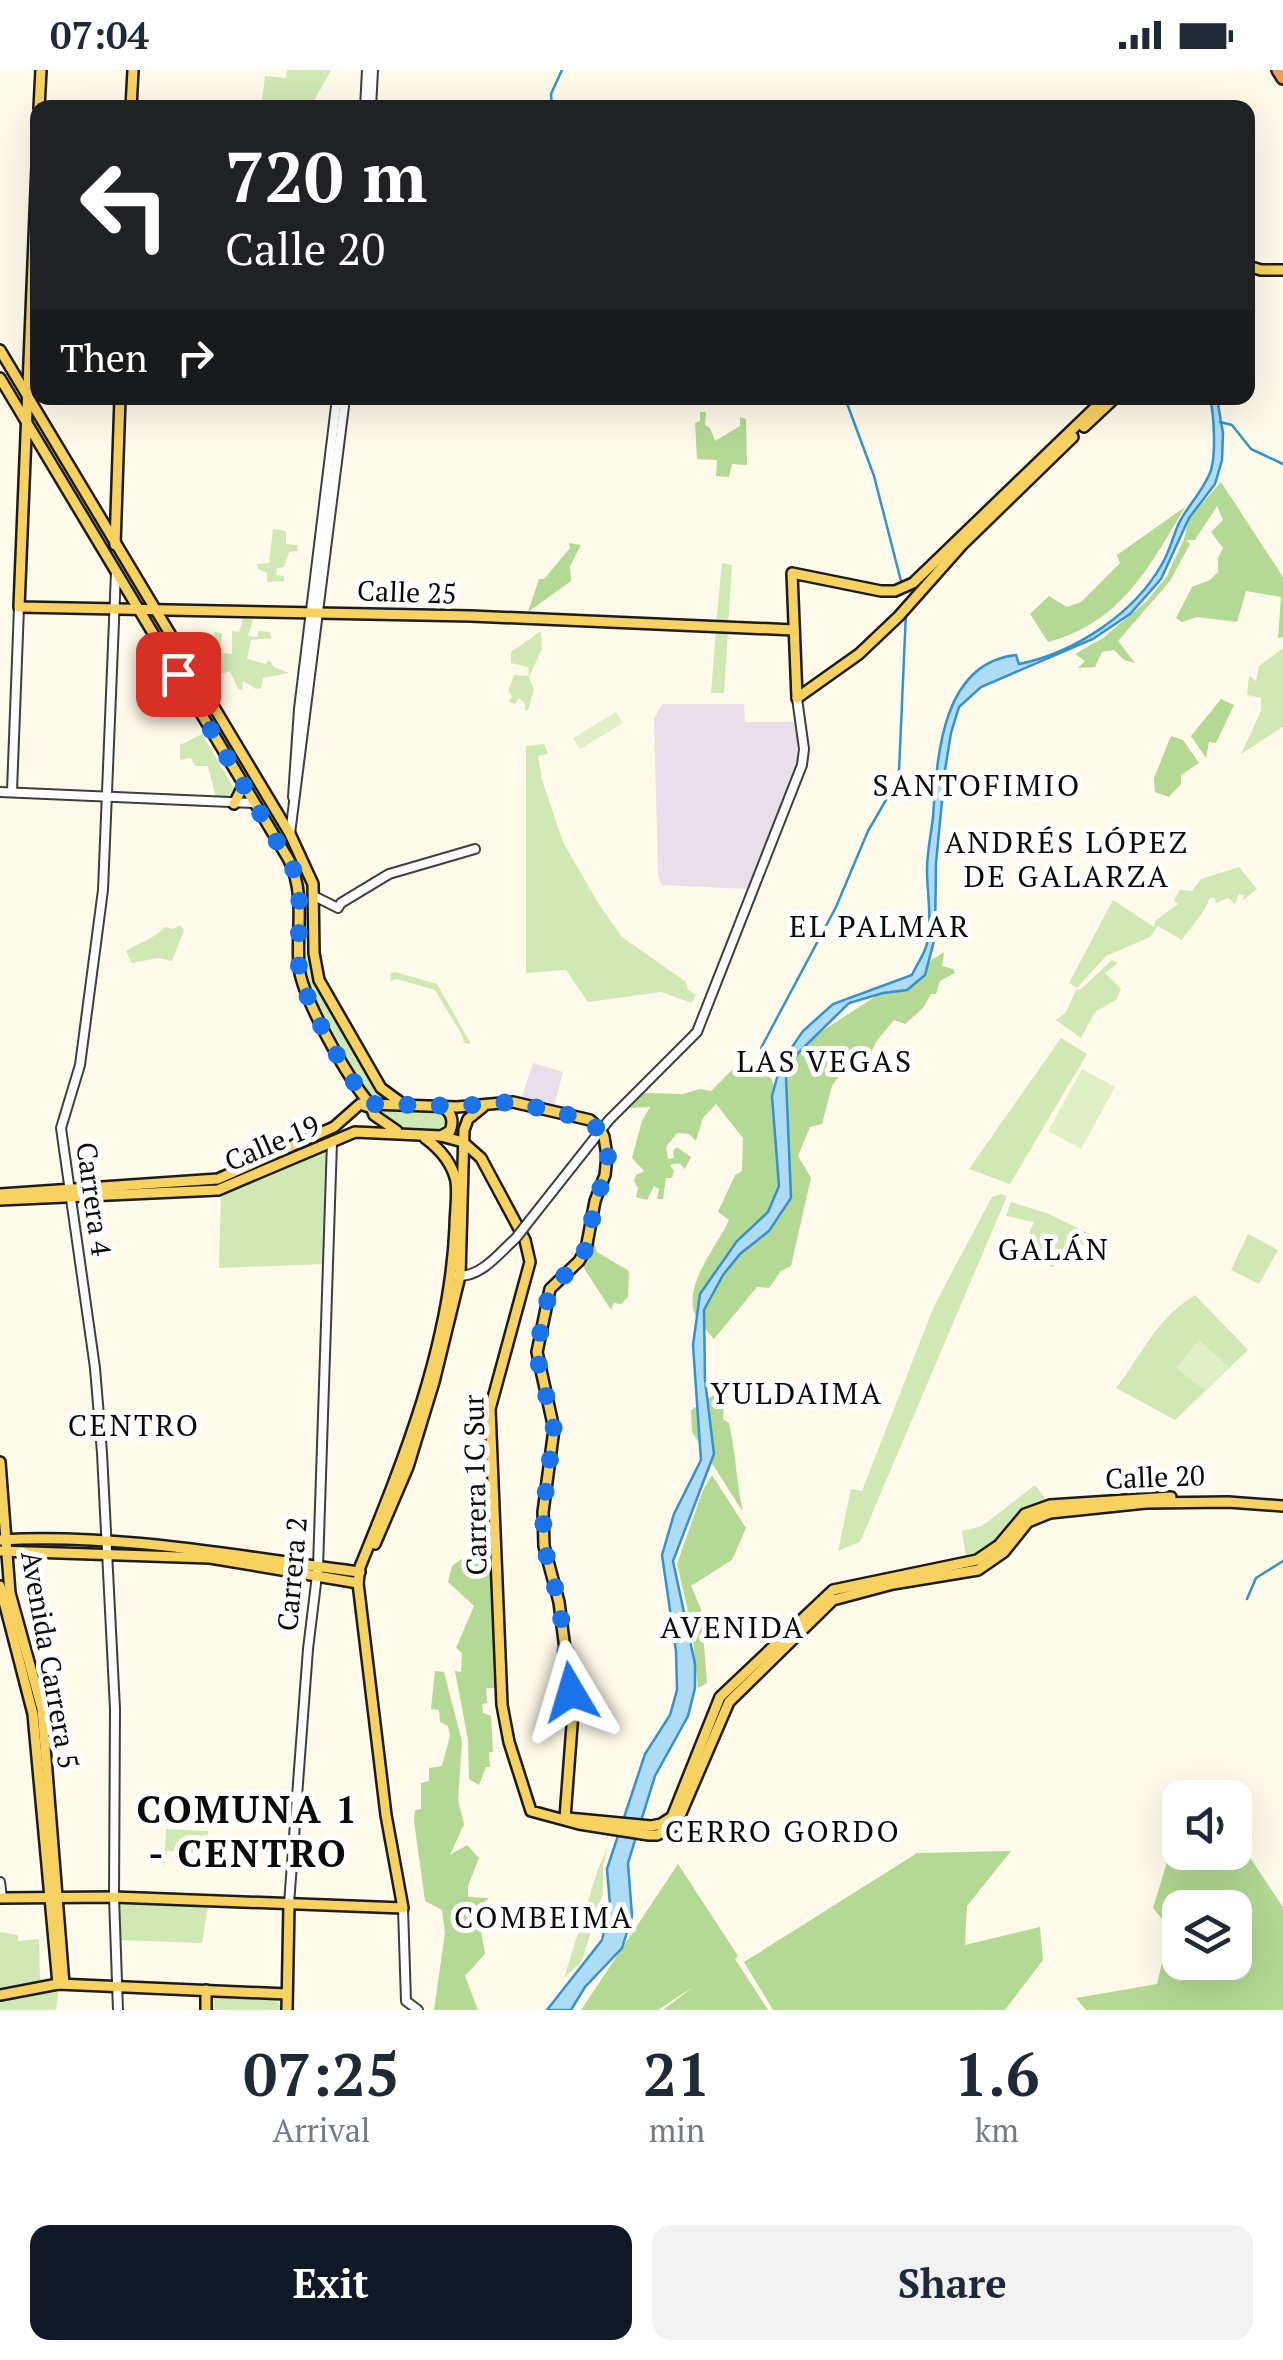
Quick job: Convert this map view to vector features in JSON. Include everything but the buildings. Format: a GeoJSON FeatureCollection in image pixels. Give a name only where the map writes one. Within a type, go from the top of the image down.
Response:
{"type":"FeatureCollection","features":[{"type":"Feature","properties":{"kind":"highway"},"geometry":{"type":"LineString","coordinates":[[1278,70],[1283,78]]}},
{"type":"Feature","properties":{"kind":"main road"},"geometry":{"type":"LineString","coordinates":[[39,100],[41,70]]}},
{"type":"Feature","properties":{"kind":"main road"},"geometry":{"type":"LineString","coordinates":[[132,100],[133,70]]}},
{"type":"Feature","properties":{"kind":"main road"},"geometry":{"type":"LineString","coordinates":[[1255,269],[1283,270]]}},
{"type":"Feature","properties":{"kind":"main road"},"geometry":{"type":"LineString","coordinates":[[0,350],[30,402]]}},
{"type":"Feature","properties":{"kind":"main road"},"geometry":{"type":"LineString","coordinates":[[18,607],[30,359]]}},
{"type":"Feature","properties":{"kind":"main road"},"geometry":{"type":"LineString","coordinates":[[0,378],[296,874],[301,896],[301,981],[368,1103],[387,1125],[403,1133]]}},
{"type":"Feature","properties":{"kind":"main road"},"geometry":{"type":"LineString","coordinates":[[32,405],[290,834],[305,863],[314,896],[314,953],[320,980],[381,1088],[403,1104]]}},
{"type":"Feature","properties":{"kind":"main road","name":"Carrera 4"},"geometry":{"type":"LineString","coordinates":[[116,568],[120,405]]}},
{"type":"Feature","properties":{"kind":"main road"},"geometry":{"type":"LineString","coordinates":[[797,698],[792,573],[882,590],[912,583],[1098,405]]}},
{"type":"Feature","properties":{"kind":"main road"},"geometry":{"type":"LineString","coordinates":[[797,698],[859,654],[900,615],[978,528],[1107,405]]}},
{"type":"Feature","properties":{"kind":"main road","name":"Calle 25"},"geometry":{"type":"LineString","coordinates":[[18,607],[140,608],[216,614],[314,612],[794,630]]}},
{"type":"Feature","properties":{"kind":"main road"},"geometry":{"type":"LineString","coordinates":[[234,804],[243,786]]}},
{"type":"Feature","properties":{"kind":"main road"},"geometry":{"type":"LineString","coordinates":[[368,1103],[439,1107],[513,1102],[590,1120],[601,1130],[608,1156],[586,1248],[579,1262],[550,1289],[536,1352],[554,1429],[543,1512],[544,1546],[559,1602],[572,1698],[565,1818],[650,1830],[670,1829],[680,1820],[729,1702],[833,1600],[893,1584],[978,1570],[1004,1552],[1028,1522],[1050,1514],[1146,1504],[1283,1503]]}},
{"type":"Feature","properties":{"kind":"main road","name":"Calle 19"},"geometry":{"type":"LineString","coordinates":[[69,1193],[218,1178],[339,1125],[368,1103]]}},
{"type":"Feature","properties":{"kind":"main road"},"geometry":{"type":"LineString","coordinates":[[1,1898],[114,1897],[403,1908],[386,1815],[359,1578],[408,1467],[434,1382],[456,1276],[463,1142],[468,1119],[478,1109],[494,1103]]}},
{"type":"Feature","properties":{"kind":"main road"},"geometry":{"type":"LineString","coordinates":[[439,1107],[448,1111],[452,1121],[450,1130],[441,1136]]}},
{"type":"Feature","properties":{"kind":"main road","name":"Calle 19"},"geometry":{"type":"LineString","coordinates":[[0,1195],[218,1190],[355,1132],[441,1136],[463,1142]]}},
{"type":"Feature","properties":{"kind":"main road"},"geometry":{"type":"LineString","coordinates":[[316,1136],[332,1142]]}},
{"type":"Feature","properties":{"kind":"main road"},"geometry":{"type":"LineString","coordinates":[[423,1137],[441,1152],[456,1184],[456,1276]]}},
{"type":"Feature","properties":{"kind":"main road"},"geometry":{"type":"LineString","coordinates":[[301,1142],[308,1146],[307,1152]]}},
{"type":"Feature","properties":{"kind":"main road","name":"Carrera 1C Sur"},"geometry":{"type":"LineString","coordinates":[[463,1142],[473,1148],[488,1169],[525,1240],[530,1262],[490,1409],[502,1705],[531,1811],[565,1818]]}},
{"type":"Feature","properties":{"kind":"main road","name":"Avenida Carrera 5"},"geometry":{"type":"LineString","coordinates":[[0,1462],[10,1593],[42,1709],[61,1984]]}},
{"type":"Feature","properties":{"kind":"main road","name":"Calle 20"},"geometry":{"type":"LineString","coordinates":[[650,1830],[675,1812],[720,1696],[833,1590],[978,1560],[999,1545],[1030,1512],[1050,1505],[1152,1497],[1283,1503]]}},
{"type":"Feature","properties":{"kind":"main road"},"geometry":{"type":"LineString","coordinates":[[4,1545],[210,1550],[318,1567],[359,1578]]}},
{"type":"Feature","properties":{"kind":"main road"},"geometry":{"type":"LineString","coordinates":[[105,1548],[210,1558],[316,1578],[359,1578]]}},
{"type":"Feature","properties":{"kind":"main road","name":"Avenida Carrera 5"},"geometry":{"type":"LineString","coordinates":[[0,1586],[33,1714],[55,1898]]}},
{"type":"Feature","properties":{"kind":"main road","name":"Carrera 2"},"geometry":{"type":"LineString","coordinates":[[287,2010],[289,1904]]}},
{"type":"Feature","properties":{"kind":"main road"},"geometry":{"type":"LineString","coordinates":[[0,1995],[61,1984],[288,1994]]}},
{"type":"Feature","properties":{"kind":"main road"},"geometry":{"type":"LineString","coordinates":[[206,1990],[206,2010]]}},
{"type":"Feature","properties":{"kind":"street"},"geometry":{"type":"LineString","coordinates":[[368,100],[370,70]]}},
{"type":"Feature","properties":{"kind":"street"},"geometry":{"type":"LineString","coordinates":[[290,834],[340,405]]}},
{"type":"Feature","properties":{"kind":"street","name":"Carrera 4"},"geometry":{"type":"LineString","coordinates":[[116,568],[104,890],[80,1066],[61,1128],[96,1368],[115,1710],[118,2010]]}},
{"type":"Feature","properties":{"kind":"street"},"geometry":{"type":"LineString","coordinates":[[12,791],[18,607]]}},
{"type":"Feature","properties":{"kind":"street"},"geometry":{"type":"LineString","coordinates":[[456,1276],[480,1271],[516,1238],[601,1130],[697,1032],[802,765],[804,749],[797,698]]}},
{"type":"Feature","properties":{"kind":"street"},"geometry":{"type":"LineString","coordinates":[[0,792],[253,803]]}},
{"type":"Feature","properties":{"kind":"street"},"geometry":{"type":"LineString","coordinates":[[314,896],[338,908],[341,902],[389,874],[471,850]]}},
{"type":"Feature","properties":{"kind":"street","name":"Carrera 2"},"geometry":{"type":"LineString","coordinates":[[289,1904],[318,1567],[332,1142]]}},
{"type":"Feature","properties":{"kind":"street"},"geometry":{"type":"LineString","coordinates":[[0,1882],[1,1898]]}},
{"type":"Feature","properties":{"kind":"street"},"geometry":{"type":"LineString","coordinates":[[403,1908],[406,2001],[418,2010]]}},
{"type":"Feature","properties":{"kind":"shaded area"},"geometry":{"type":"Polygon","coordinates":[[[662,704],[744,704],[745,722],[797,722],[797,763],[749,889],[662,885],[658,875],[654,719],[662,704]]]}},
{"type":"Feature","properties":{"kind":"shaded area"},"geometry":{"type":"Polygon","coordinates":[[[533,1063],[563,1072],[554,1106],[521,1099],[533,1063]]]}},
{"type":"Feature","properties":{"kind":"green space"},"geometry":{"type":"Polygon","coordinates":[[[287,70],[331,70],[314,100],[262,100],[265,76],[286,78],[287,70]]]}},
{"type":"Feature","properties":{"kind":"green space"},"geometry":{"type":"Polygon","coordinates":[[[700,412],[706,412],[705,425],[715,441],[740,426],[740,417],[746,419],[747,465],[732,464],[729,477],[716,476],[717,460],[697,459],[695,423],[700,421],[700,412]]]}},
{"type":"Feature","properties":{"kind":"green space"},"geometry":{"type":"Polygon","coordinates":[[[1221,482],[1283,577],[1283,637],[1278,638],[1281,597],[1246,591],[1237,622],[1197,617],[1182,622],[1176,618],[1192,587],[1218,572],[1223,548],[1211,532],[1223,520],[1217,506],[1195,540],[1186,540],[1190,544],[1170,581],[1118,641],[1135,663],[1124,660],[1114,650],[1102,652],[1095,667],[1078,668],[1085,661],[1075,654],[1103,638],[1147,601],[1167,576],[1189,518],[1221,482]]]}},
{"type":"Feature","properties":{"kind":"green space"},"geometry":{"type":"Polygon","coordinates":[[[1185,507],[1131,590],[1095,621],[1048,642],[1030,614],[1049,596],[1067,607],[1081,602],[1120,563],[1117,555],[1185,507]]]}},
{"type":"Feature","properties":{"kind":"green space"},"geometry":{"type":"Polygon","coordinates":[[[273,529],[286,531],[286,544],[297,545],[298,551],[289,552],[284,567],[277,568],[276,575],[284,576],[284,581],[267,582],[267,573],[258,569],[257,564],[269,563],[273,529]]]}},
{"type":"Feature","properties":{"kind":"green space"},"geometry":{"type":"Polygon","coordinates":[[[569,543],[581,545],[570,566],[571,581],[528,612],[539,579],[544,579],[570,548],[569,543]]]}},
{"type":"Feature","properties":{"kind":"green space"},"geometry":{"type":"Polygon","coordinates":[[[722,563],[732,565],[728,625],[716,625],[722,563]]]}},
{"type":"Feature","properties":{"kind":"green space"},"geometry":{"type":"Polygon","coordinates":[[[241,615],[250,615],[253,620],[248,636],[257,637],[259,631],[270,632],[271,638],[251,640],[247,659],[266,664],[269,660],[274,667],[289,673],[263,678],[261,688],[256,689],[243,681],[242,690],[238,689],[230,671],[201,681],[196,675],[218,660],[214,632],[222,633],[221,653],[232,654],[232,631],[239,632],[241,615]]]}},
{"type":"Feature","properties":{"kind":"green space"},"geometry":{"type":"Polygon","coordinates":[[[716,630],[728,631],[724,693],[711,693],[716,630]]]}},
{"type":"Feature","properties":{"kind":"green space"},"geometry":{"type":"Polygon","coordinates":[[[541,631],[542,649],[529,677],[534,690],[525,710],[525,703],[519,698],[515,704],[509,702],[514,675],[529,676],[528,667],[511,663],[511,652],[541,631]]]}},
{"type":"Feature","properties":{"kind":"green space"},"geometry":{"type":"Polygon","coordinates":[[[1283,648],[1283,727],[1241,754],[1261,711],[1261,698],[1247,695],[1249,676],[1256,681],[1259,666],[1283,648]]]}},
{"type":"Feature","properties":{"kind":"green space"},"geometry":{"type":"Polygon","coordinates":[[[1221,699],[1234,705],[1216,743],[1209,742],[1206,758],[1191,736],[1221,699]]]}},
{"type":"Feature","properties":{"kind":"green space"},"geometry":{"type":"Polygon","coordinates":[[[616,712],[623,723],[580,749],[573,738],[616,712]]]}},
{"type":"Feature","properties":{"kind":"green space"},"geometry":{"type":"Polygon","coordinates":[[[202,734],[234,788],[227,798],[216,798],[208,766],[195,766],[191,758],[180,760],[180,745],[202,734]]]}},
{"type":"Feature","properties":{"kind":"green space"},"geometry":{"type":"Polygon","coordinates":[[[1171,736],[1183,740],[1199,763],[1181,775],[1181,784],[1169,797],[1155,792],[1154,778],[1171,736]]]}},
{"type":"Feature","properties":{"kind":"green space"},"geometry":{"type":"Polygon","coordinates":[[[544,744],[548,754],[538,756],[542,780],[563,842],[622,937],[686,982],[687,989],[696,995],[692,1003],[661,992],[588,1002],[566,970],[526,973],[526,746],[544,744]]]}},
{"type":"Feature","properties":{"kind":"green space"},"geometry":{"type":"Polygon","coordinates":[[[263,810],[268,810],[307,883],[314,980],[380,1094],[369,1099],[312,992],[306,967],[308,921],[303,885],[291,856],[263,810]]]}},
{"type":"Feature","properties":{"kind":"green space"},"geometry":{"type":"Polygon","coordinates":[[[1239,867],[1257,889],[1243,900],[1244,895],[1239,894],[1235,904],[1228,898],[1216,903],[1214,897],[1209,899],[1182,940],[1158,926],[1150,937],[1106,956],[1077,988],[1069,983],[1113,900],[1154,927],[1155,921],[1178,904],[1174,900],[1180,890],[1192,891],[1201,879],[1239,867]]]}},
{"type":"Feature","properties":{"kind":"green space"},"geometry":{"type":"Polygon","coordinates":[[[180,925],[184,930],[172,961],[158,958],[132,963],[126,951],[165,927],[173,929],[180,925]]]}},
{"type":"Feature","properties":{"kind":"green space"},"geometry":{"type":"Polygon","coordinates":[[[944,952],[942,966],[955,973],[940,981],[936,994],[931,994],[923,1008],[905,1024],[894,1020],[868,1059],[853,1056],[832,1086],[822,1124],[810,1127],[798,1156],[811,1178],[791,1266],[781,1271],[769,1288],[757,1287],[714,1339],[700,1323],[692,1300],[698,1276],[729,1220],[718,1212],[735,1175],[742,1171],[743,1138],[716,1104],[703,1118],[696,1141],[689,1134],[677,1133],[666,1147],[668,1159],[674,1158],[677,1147],[691,1157],[685,1169],[679,1163],[670,1165],[674,1171],[672,1178],[666,1178],[663,1199],[657,1199],[659,1189],[654,1186],[647,1200],[636,1197],[638,1188],[634,1181],[644,1171],[632,1158],[650,1107],[630,1108],[644,1093],[711,1091],[738,1064],[760,1065],[772,1080],[786,1128],[786,1076],[799,1046],[944,952]]]}},
{"type":"Feature","properties":{"kind":"green space"},"geometry":{"type":"Polygon","coordinates":[[[1112,960],[1118,963],[1105,973],[1121,989],[1116,1000],[1095,1012],[1081,1038],[1056,1020],[1066,1012],[1076,990],[1112,960]]]}},
{"type":"Feature","properties":{"kind":"green space"},"geometry":{"type":"Polygon","coordinates":[[[391,973],[437,984],[471,1044],[464,1043],[435,990],[397,979],[390,981],[391,973]]]}},
{"type":"Feature","properties":{"kind":"green space"},"geometry":{"type":"Polygon","coordinates":[[[1061,1038],[1087,1054],[1010,1184],[969,1169],[1061,1038]]]}},
{"type":"Feature","properties":{"kind":"green space"},"geometry":{"type":"Polygon","coordinates":[[[1082,1069],[1115,1087],[1081,1149],[1048,1131],[1082,1069]]]}},
{"type":"Feature","properties":{"kind":"green space"},"geometry":{"type":"Polygon","coordinates":[[[389,1106],[443,1111],[448,1126],[424,1133],[406,1129],[383,1116],[382,1109],[389,1106]]]}},
{"type":"Feature","properties":{"kind":"green space"},"geometry":{"type":"Polygon","coordinates":[[[328,1148],[324,1264],[219,1268],[221,1195],[328,1148]]]}},
{"type":"Feature","properties":{"kind":"green space"},"geometry":{"type":"Polygon","coordinates":[[[1007,1196],[860,1542],[838,1551],[851,1489],[862,1491],[934,1306],[992,1197],[1007,1196]]]}},
{"type":"Feature","properties":{"kind":"green space"},"geometry":{"type":"Polygon","coordinates":[[[1011,1202],[1049,1214],[1096,1237],[1092,1248],[1071,1241],[1053,1267],[1020,1253],[1034,1222],[1006,1216],[1011,1202]]]}},
{"type":"Feature","properties":{"kind":"green space"},"geometry":{"type":"Polygon","coordinates":[[[1248,1234],[1278,1250],[1259,1284],[1231,1270],[1248,1234]]]}},
{"type":"Feature","properties":{"kind":"green space"},"geometry":{"type":"Polygon","coordinates":[[[593,1238],[597,1252],[629,1271],[628,1297],[621,1304],[614,1303],[611,1310],[582,1265],[593,1238]]]}},
{"type":"Feature","properties":{"kind":"green space"},"geometry":{"type":"Polygon","coordinates":[[[1195,1295],[1248,1350],[1175,1420],[1116,1388],[1160,1326],[1195,1295]]]}},
{"type":"Feature","properties":{"kind":"green space"},"geometry":{"type":"Polygon","coordinates":[[[1199,1340],[1229,1367],[1206,1391],[1176,1368],[1199,1340]]]}},
{"type":"Feature","properties":{"kind":"green space"},"geometry":{"type":"Polygon","coordinates":[[[725,1388],[723,1419],[729,1423],[743,1512],[692,1432],[691,1410],[725,1388]]]}},
{"type":"Feature","properties":{"kind":"green space"},"geometry":{"type":"Polygon","coordinates":[[[712,1475],[746,1528],[732,1560],[691,1586],[701,1609],[707,1683],[698,1688],[691,1623],[677,1564],[712,1475]]]}},
{"type":"Feature","properties":{"kind":"green space"},"geometry":{"type":"Polygon","coordinates":[[[1035,1485],[1050,1505],[967,1563],[962,1531],[982,1526],[1035,1485]]]}},
{"type":"Feature","properties":{"kind":"green space"},"geometry":{"type":"Polygon","coordinates":[[[474,1550],[496,1583],[497,1688],[486,1688],[487,1703],[482,1704],[483,1713],[491,1716],[493,1752],[489,1752],[490,1767],[486,1767],[479,1785],[469,1779],[468,1740],[455,1671],[461,1672],[462,1653],[456,1648],[474,1606],[448,1582],[452,1566],[474,1550]]]}},
{"type":"Feature","properties":{"kind":"green space"},"geometry":{"type":"Polygon","coordinates":[[[435,1671],[444,1672],[462,1742],[458,1800],[464,1824],[450,1855],[467,1845],[479,1858],[468,1897],[489,1898],[481,1905],[485,1954],[465,1976],[478,2010],[434,2010],[445,1933],[442,1910],[425,1901],[414,1821],[415,1810],[421,1809],[421,1783],[429,1781],[429,1768],[442,1766],[450,1736],[448,1726],[440,1722],[439,1710],[431,1709],[435,1671]]]}},
{"type":"Feature","properties":{"kind":"green space"},"geometry":{"type":"Polygon","coordinates":[[[166,1829],[208,1831],[208,1853],[167,1851],[164,1869],[166,1829]]]}},
{"type":"Feature","properties":{"kind":"green space"},"geometry":{"type":"Polygon","coordinates":[[[608,1847],[603,1892],[582,1961],[564,1978],[598,1869],[608,1847]]]}},
{"type":"Feature","properties":{"kind":"green space"},"geometry":{"type":"Polygon","coordinates":[[[1011,1851],[967,1906],[965,1945],[1040,1927],[1043,1960],[1005,2010],[773,2010],[744,1962],[917,1853],[1011,1851]]]}},
{"type":"Feature","properties":{"kind":"green space"},"geometry":{"type":"Polygon","coordinates":[[[1252,1860],[1283,1907],[1283,2010],[1086,2010],[1076,1998],[1157,1984],[1162,1963],[1162,1980],[1252,1980],[1252,1890],[1162,1890],[1162,1919],[1153,1908],[1165,1870],[1252,1870],[1252,1860]]]}},
{"type":"Feature","properties":{"kind":"green space"},"geometry":{"type":"Polygon","coordinates":[[[678,1864],[768,2010],[663,2010],[693,1987],[658,2010],[581,2010],[678,1864]]]}},
{"type":"Feature","properties":{"kind":"green space"},"geometry":{"type":"Polygon","coordinates":[[[114,1897],[209,1900],[202,1943],[116,1940],[114,1897]]]}},
{"type":"Feature","properties":{"kind":"green space"},"geometry":{"type":"Polygon","coordinates":[[[0,1932],[18,1935],[18,1941],[39,1939],[40,1979],[59,1988],[56,2010],[0,2010],[0,1932]]]}},
{"type":"Feature","properties":{"kind":"green space"},"geometry":{"type":"Polygon","coordinates":[[[217,1995],[275,1999],[284,2010],[213,2010],[217,1995]]]}},
{"type":"Feature","properties":{"kind":"water"},"geometry":{"type":"Polygon","coordinates":[[[1211,405],[1218,405],[1222,460],[1215,484],[1189,518],[1161,579],[1130,614],[1093,639],[981,687],[959,707],[945,770],[936,863],[935,937],[925,975],[907,990],[849,1003],[798,1053],[786,1078],[791,1198],[769,1231],[740,1254],[723,1275],[704,1310],[705,1380],[714,1454],[673,1561],[695,1664],[695,1688],[688,1716],[655,1776],[628,1863],[632,1916],[622,1948],[585,1987],[571,2010],[547,2010],[602,1940],[610,1905],[607,1869],[645,1754],[670,1715],[677,1690],[676,1651],[662,1555],[674,1514],[701,1460],[693,1345],[700,1294],[737,1241],[768,1212],[779,1186],[772,1096],[781,1063],[803,1031],[833,1004],[912,975],[928,938],[927,863],[937,768],[948,717],[958,694],[972,675],[991,662],[1016,655],[1019,664],[1061,651],[1101,629],[1136,599],[1165,559],[1180,521],[1212,468],[1211,405]]]}},
{"type":"Feature","properties":{"kind":"waterway"},"geometry":{"type":"LineString","coordinates":[[551,100],[562,70]]}},
{"type":"Feature","properties":{"kind":"waterway"},"geometry":{"type":"LineString","coordinates":[[848,405],[874,476],[902,585]]}},
{"type":"Feature","properties":{"kind":"waterway"},"geometry":{"type":"LineString","coordinates":[[1220,422],[1232,425],[1251,449],[1283,464]]}},
{"type":"Feature","properties":{"kind":"waterway"},"geometry":{"type":"LineString","coordinates":[[761,1048],[836,907],[899,771],[906,612]]}},
{"type":"Feature","properties":{"kind":"waterway"},"geometry":{"type":"LineString","coordinates":[[1247,1599],[1256,1578],[1283,1561]]}},
{"type":"Feature","properties":{"kind":"district","name":"SANTOFIMIO"},"geometry":{"type":"Point","coordinates":[977,786]}},
{"type":"Feature","properties":{"kind":"district","name":"ANDRÉS LÓPEZ DE GALARZA"},"geometry":{"type":"Point","coordinates":[1067,860]}},
{"type":"Feature","properties":{"kind":"district","name":"EL PALMAR"},"geometry":{"type":"Point","coordinates":[880,927]}},
{"type":"Feature","properties":{"kind":"district","name":"LAS VEGAS"},"geometry":{"type":"Point","coordinates":[825,1062]}},
{"type":"Feature","properties":{"kind":"district","name":"GALÁN"},"geometry":{"type":"Point","coordinates":[1054,1250]}},
{"type":"Feature","properties":{"kind":"district","name":"YULDAIMA"},"geometry":{"type":"Point","coordinates":[797,1394]}},
{"type":"Feature","properties":{"kind":"district","name":"CENTRO"},"geometry":{"type":"Point","coordinates":[134,1426]}},
{"type":"Feature","properties":{"kind":"district","name":"AVENIDA"},"geometry":{"type":"Point","coordinates":[733,1628]}},
{"type":"Feature","properties":{"kind":"district","name":"COMUNA 1 - CENTRO"},"geometry":{"type":"Point","coordinates":[248,1832]}},
{"type":"Feature","properties":{"kind":"district","name":"CERRO GORDO"},"geometry":{"type":"Point","coordinates":[783,1832]}},
{"type":"Feature","properties":{"kind":"district","name":"COMBEIMA"},"geometry":{"type":"Point","coordinates":[544,1918]}},
{"type":"Feature","properties":{"kind":"route"},"geometry":{"type":"LineString","coordinates":[[178,674],[296,874],[301,896],[301,981],[370,1104],[439,1107],[513,1102],[590,1120],[604,1137],[608,1156],[605,1175],[586,1248],[579,1262],[550,1289],[536,1352],[554,1429],[543,1512],[544,1546],[559,1602],[571,1692]]}}]}
